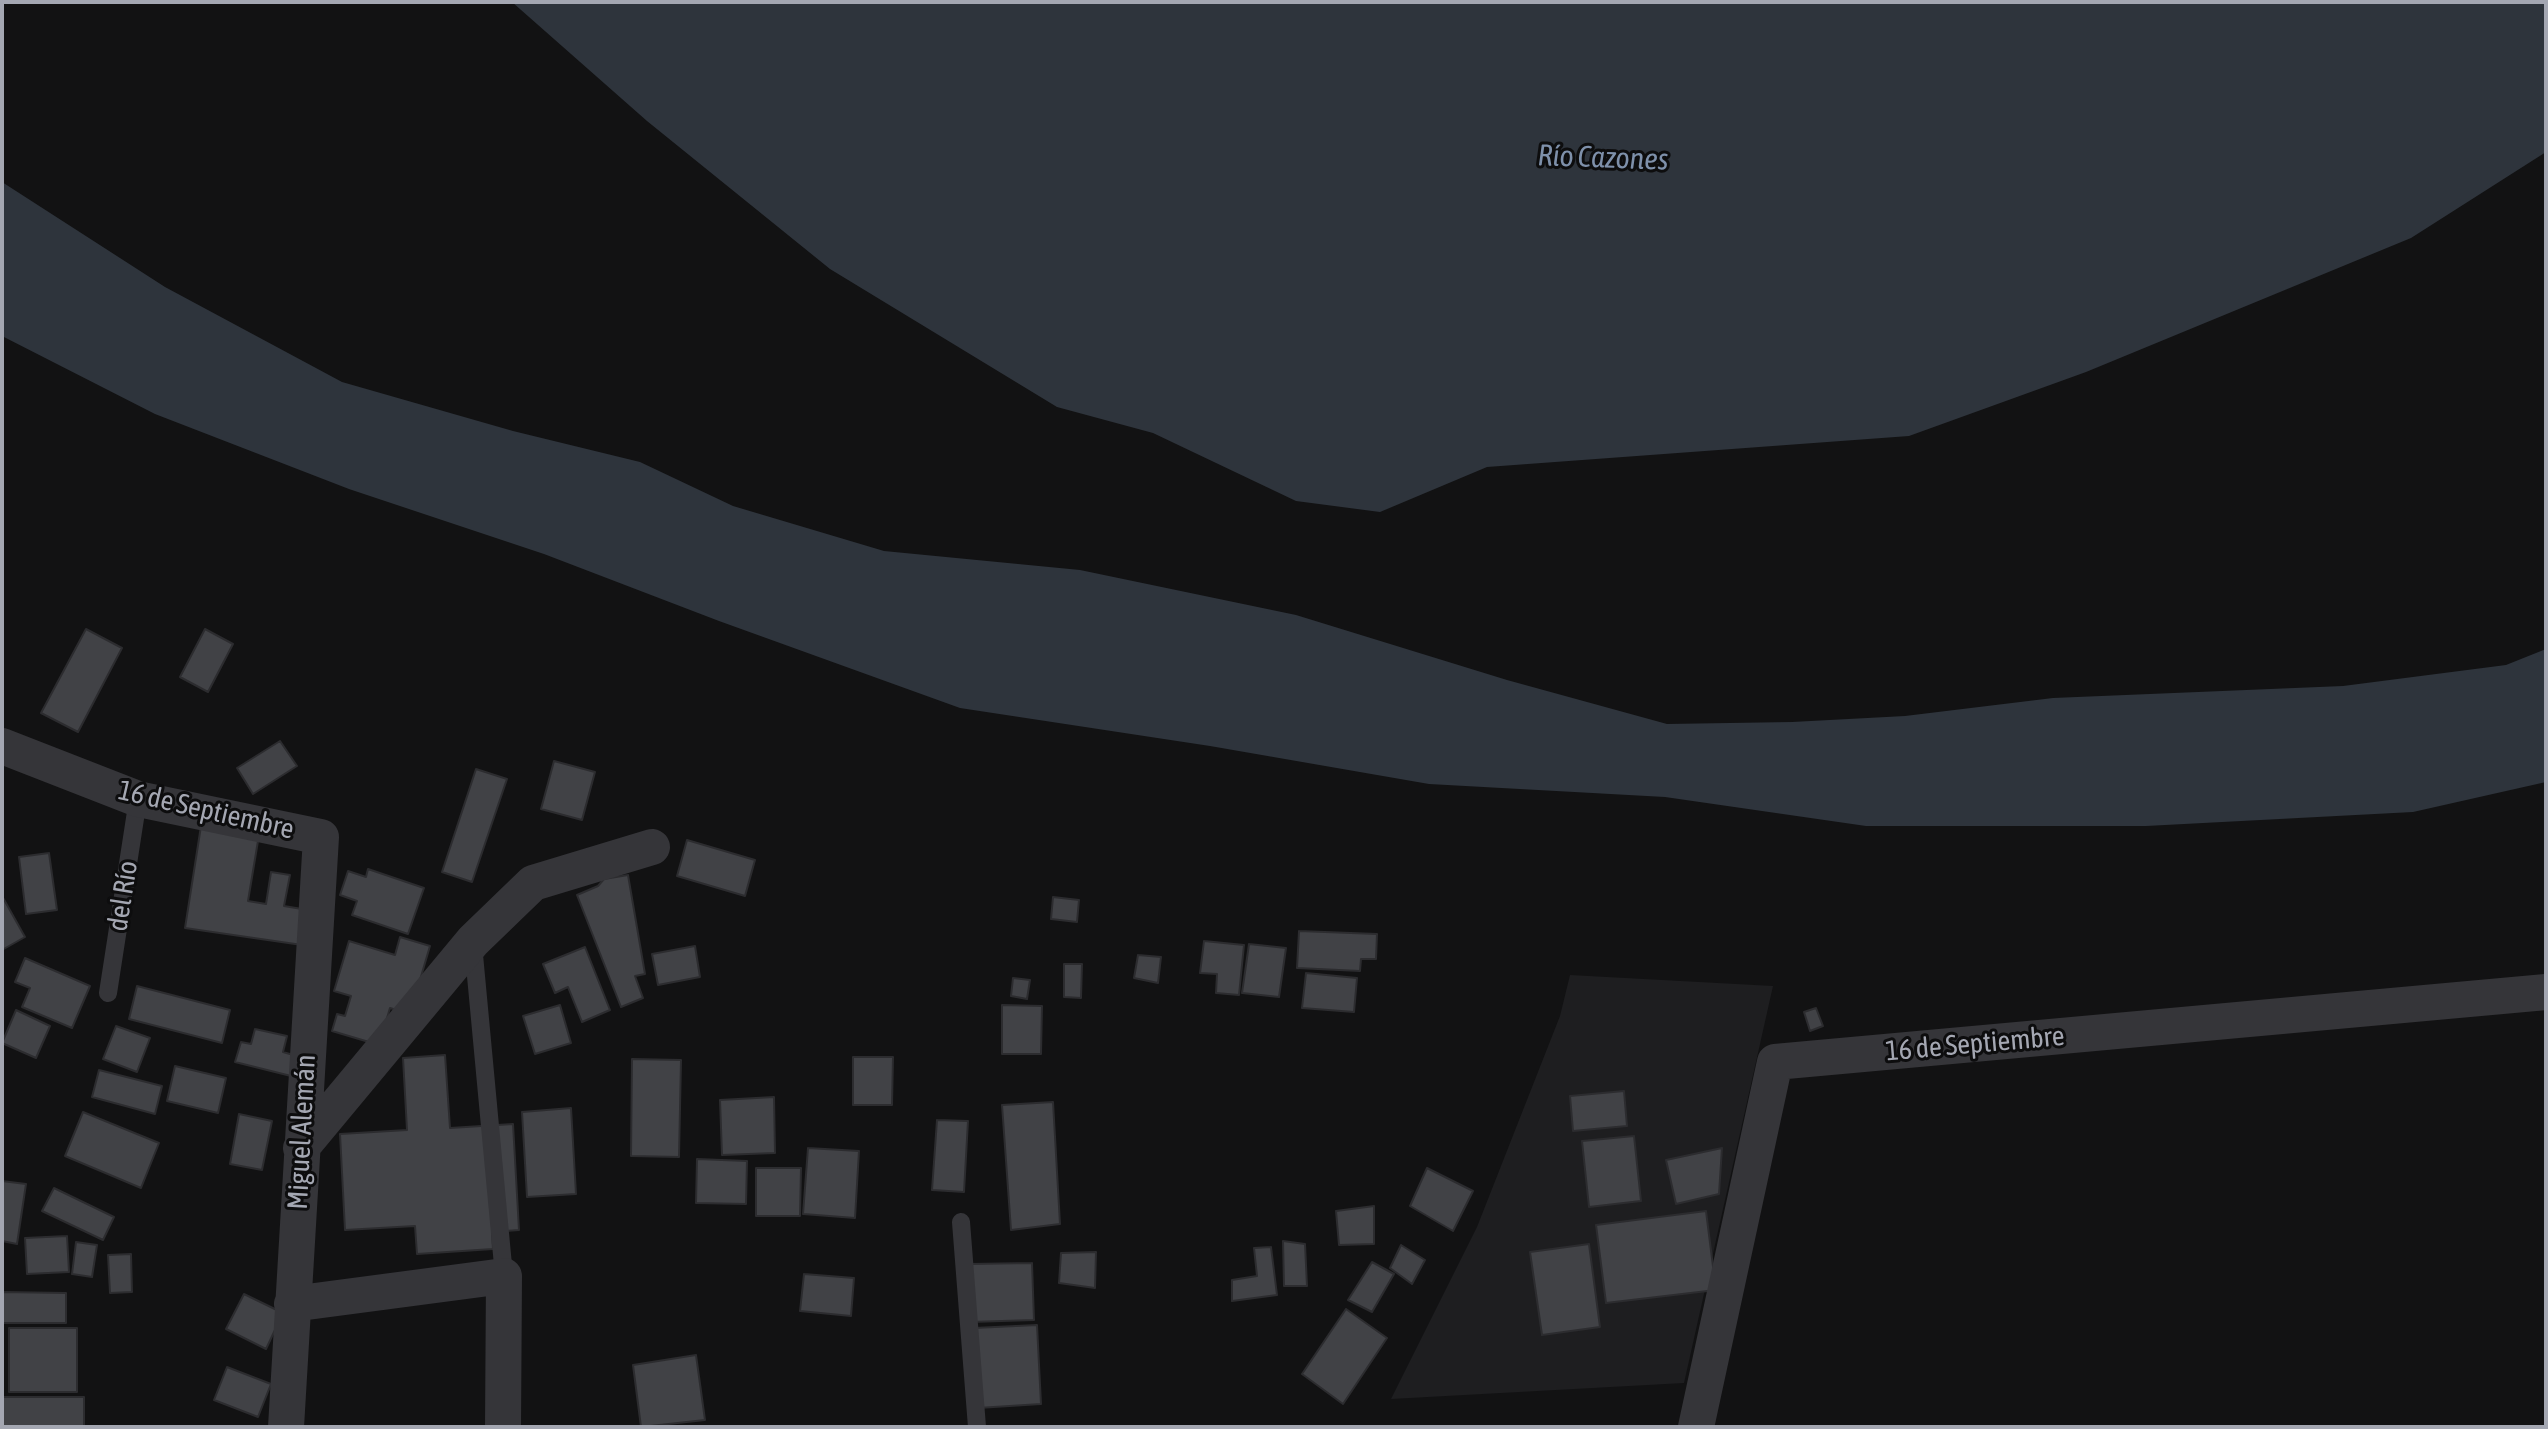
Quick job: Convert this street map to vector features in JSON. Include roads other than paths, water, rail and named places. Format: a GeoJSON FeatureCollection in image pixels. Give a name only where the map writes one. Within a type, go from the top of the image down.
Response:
{"type":"FeatureCollection","features":[{"type":"Feature","properties":{"kind":"street","name":"16 de Septiembre"},"geometry":{"type":"LineString","coordinates":[[2,746],[138,799],[321,837]]}},
{"type":"Feature","properties":{"kind":"street","name":"Miguel Alemán"},"geometry":{"type":"LineString","coordinates":[[286,1427],[321,837]]}},
{"type":"Feature","properties":{"kind":"street"},"geometry":{"type":"LineString","coordinates":[[301,1148],[473,941],[533,883],[652,847]]}},
{"type":"Feature","properties":{"kind":"street","name":"16 de Septiembre"},"geometry":{"type":"LineString","coordinates":[[1696,1427],[1775,1062],[2546,992]]}},
{"type":"Feature","properties":{"kind":"street"},"geometry":{"type":"LineString","coordinates":[[292,1304],[504,1276],[503,1427]]}},
{"type":"Feature","properties":{"kind":"lane","name":"del Río"},"geometry":{"type":"LineString","coordinates":[[108,993],[138,799]]}},
{"type":"Feature","properties":{"kind":"lane"},"geometry":{"type":"LineString","coordinates":[[473,941],[504,1276]]}},
{"type":"Feature","properties":{"kind":"lane"},"geometry":{"type":"LineString","coordinates":[[961,1222],[977,1427]]}},
{"type":"Feature","properties":{"kind":"water","name":"Río Cazones"},"geometry":{"type":"Polygon","coordinates":[[[512,2],[2546,2],[2546,152],[2411,238],[2086,372],[1909,436],[1487,467],[1380,512],[1296,501],[1153,433],[1057,407],[830,269],[647,121],[512,2]]]}},
{"type":"Feature","properties":{"kind":"water"},"geometry":{"type":"Polygon","coordinates":[[[2,182],[165,287],[342,382],[513,431],[640,462],[733,506],[884,551],[1080,570],[1296,615],[1507,680],[1667,724],[1905,716],[2053,698],[2343,686],[2506,665],[2546,649],[2546,782],[2413,812],[2146,826],[1866,826],[1665,797],[1429,784],[1210,746],[960,708],[544,554],[349,489],[155,414],[2,336],[2,182]]]}}]}
